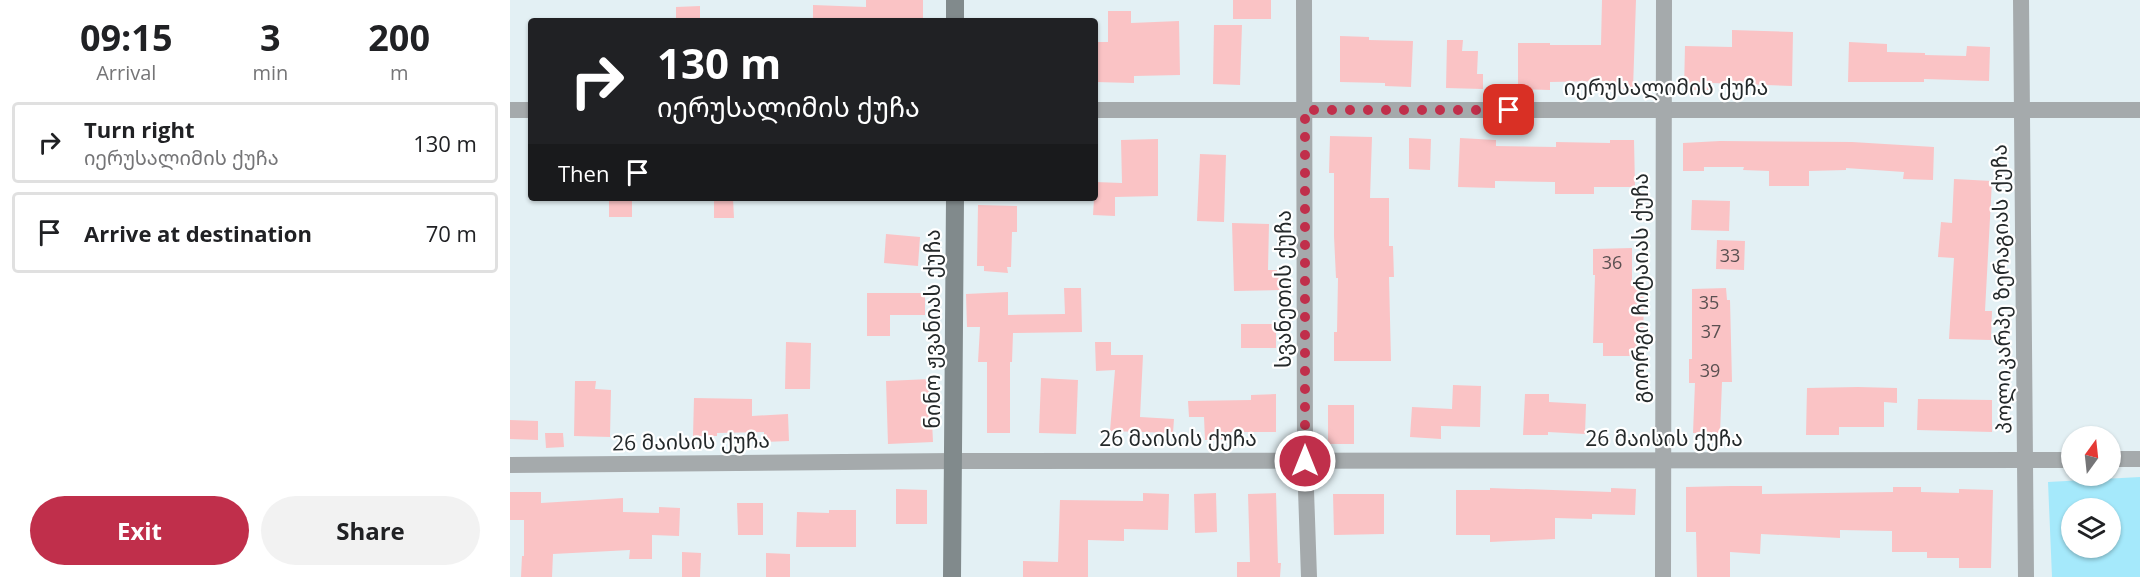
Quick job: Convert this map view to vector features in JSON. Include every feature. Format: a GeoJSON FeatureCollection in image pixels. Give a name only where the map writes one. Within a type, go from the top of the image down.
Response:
{"type":"FeatureCollection","features":[{"type":"Feature","properties":{"kind":"street"},"geometry":{"type":"LineString","coordinates":[[955,0],[955,18]]}},
{"type":"Feature","properties":{"kind":"street","name":"სვანეთის ქუჩა"},"geometry":{"type":"LineString","coordinates":[[1304,0],[1305,461],[1309,577]]}},
{"type":"Feature","properties":{"kind":"street","name":"გიორგი ჩიტაიას ქუჩა"},"geometry":{"type":"LineString","coordinates":[[1663,577],[1664,0]]}},
{"type":"Feature","properties":{"kind":"street","name":"პოლიკარპე ზერაგიას ქუჩა"},"geometry":{"type":"LineString","coordinates":[[2021,0],[2026,577]]}},
{"type":"Feature","properties":{"kind":"street"},"geometry":{"type":"LineString","coordinates":[[510,110],[528,110]]}},
{"type":"Feature","properties":{"kind":"street","name":"იერუსალიმის ქუჩა"},"geometry":{"type":"LineString","coordinates":[[1098,110],[2140,110]]}},
{"type":"Feature","properties":{"kind":"street","name":"ნინო ჟვანიას ქუჩა"},"geometry":{"type":"LineString","coordinates":[[952,577],[955,201]]}},
{"type":"Feature","properties":{"kind":"street"},"geometry":{"type":"LineString","coordinates":[[2121,459],[2140,459]]}},
{"type":"Feature","properties":{"kind":"street","name":"26 მაისის ქუჩა"},"geometry":{"type":"LineString","coordinates":[[510,465],[954,461],[2061,460]]}},
{"type":"Feature","properties":{"kind":"shaded area"},"geometry":{"type":"Polygon","coordinates":[[[2140,477],[2140,577],[2052,577],[2048,482],[2061,481],[2061,486],[2121,486],[2121,478],[2140,477]]]}},
{"type":"Feature","properties":{"kind":"building"},"geometry":{"type":"Polygon","coordinates":[[[866,0],[923,0],[923,18],[813,18],[813,5],[866,7],[866,0]]]}},
{"type":"Feature","properties":{"kind":"building"},"geometry":{"type":"Polygon","coordinates":[[[1233,0],[1271,0],[1271,19],[1233,19],[1233,0]]]}},
{"type":"Feature","properties":{"kind":"building"},"geometry":{"type":"Polygon","coordinates":[[[1602,0],[1636,0],[1633,89],[1606,88],[1606,81],[1550,82],[1550,90],[1518,89],[1518,43],[1601,45],[1602,0]]]}},
{"type":"Feature","properties":{"kind":"building"},"geometry":{"type":"Polygon","coordinates":[[[700,6],[700,18],[676,18],[676,7],[700,6]]]}},
{"type":"Feature","properties":{"kind":"building"},"geometry":{"type":"Polygon","coordinates":[[[1108,11],[1131,11],[1131,23],[1179,21],[1180,75],[1134,76],[1134,83],[1098,82],[1098,42],[1108,42],[1108,11]]]}},
{"type":"Feature","properties":{"kind":"building"},"geometry":{"type":"Polygon","coordinates":[[[1214,25],[1242,25],[1240,85],[1213,84],[1214,25]]]}},
{"type":"Feature","properties":{"kind":"building"},"geometry":{"type":"Polygon","coordinates":[[[1732,30],[1793,32],[1792,86],[1712,83],[1712,90],[1684,90],[1685,46],[1732,47],[1732,30]]]}},
{"type":"Feature","properties":{"kind":"building"},"geometry":{"type":"Polygon","coordinates":[[[1340,36],[1369,37],[1369,40],[1413,41],[1411,87],[1385,86],[1385,83],[1340,82],[1340,36]]]}},
{"type":"Feature","properties":{"kind":"building"},"geometry":{"type":"Polygon","coordinates":[[[1447,40],[1463,40],[1462,51],[1478,51],[1477,74],[1483,74],[1483,89],[1446,88],[1447,40]]]}},
{"type":"Feature","properties":{"kind":"building"},"geometry":{"type":"Polygon","coordinates":[[[1849,42],[1887,44],[1887,52],[1925,53],[1925,55],[1966,56],[1967,46],[1990,47],[1989,81],[1924,79],[1924,82],[1848,82],[1849,42]]]}},
{"type":"Feature","properties":{"kind":"building"},"geometry":{"type":"Polygon","coordinates":[[[1330,136],[1372,137],[1370,198],[1389,198],[1389,246],[1393,246],[1394,277],[1389,277],[1391,361],[1334,361],[1338,278],[1336,278],[1334,236],[1334,173],[1329,173],[1330,136]]]}},
{"type":"Feature","properties":{"kind":"building"},"geometry":{"type":"Polygon","coordinates":[[[1409,138],[1431,139],[1430,170],[1409,169],[1409,138]]]}},
{"type":"Feature","properties":{"kind":"building"},"geometry":{"type":"Polygon","coordinates":[[[1460,138],[1496,140],[1496,146],[1556,147],[1556,142],[1610,143],[1610,140],[1634,140],[1635,187],[1594,187],[1594,194],[1555,194],[1555,182],[1495,181],[1495,188],[1458,187],[1460,138]]]}},
{"type":"Feature","properties":{"kind":"building"},"geometry":{"type":"Polygon","coordinates":[[[1158,139],[1158,196],[1115,197],[1115,216],[1093,215],[1094,201],[1098,201],[1098,182],[1122,183],[1121,140],[1158,139]]]}},
{"type":"Feature","properties":{"kind":"building"},"geometry":{"type":"Polygon","coordinates":[[[1852,142],[1934,147],[1933,180],[1903,179],[1904,172],[1846,168],[1846,170],[1809,171],[1809,186],[1769,186],[1769,171],[1743,170],[1744,167],[1704,167],[1704,171],[1683,171],[1683,143],[1852,142]]]}},
{"type":"Feature","properties":{"kind":"building"},"geometry":{"type":"Polygon","coordinates":[[[1200,154],[1226,155],[1224,222],[1197,221],[1200,154]]]}},
{"type":"Feature","properties":{"kind":"building"},"geometry":{"type":"Polygon","coordinates":[[[1954,179],[1992,181],[1985,311],[1992,311],[1991,340],[1949,339],[1954,258],[1938,257],[1941,222],[1952,223],[1954,179]]]}},
{"type":"Feature","properties":{"kind":"building"},"geometry":{"type":"Polygon","coordinates":[[[1692,200],[1730,201],[1729,231],[1691,230],[1692,200]]]}},
{"type":"Feature","properties":{"kind":"building"},"geometry":{"type":"Polygon","coordinates":[[[609,201],[632,201],[632,217],[609,217],[609,201]]]}},
{"type":"Feature","properties":{"kind":"building"},"geometry":{"type":"Polygon","coordinates":[[[714,201],[733,201],[734,218],[714,218],[714,201]]]}},
{"type":"Feature","properties":{"kind":"building"},"geometry":{"type":"Polygon","coordinates":[[[978,205],[1017,206],[1017,232],[1012,232],[1011,267],[1007,267],[1008,273],[984,271],[984,266],[977,266],[978,205]]]}},
{"type":"Feature","properties":{"kind":"building"},"geometry":{"type":"Polygon","coordinates":[[[1232,223],[1269,224],[1268,270],[1280,270],[1280,290],[1234,291],[1232,223]]]}},
{"type":"Feature","properties":{"kind":"building"},"geometry":{"type":"Polygon","coordinates":[[[886,234],[920,237],[918,266],[884,263],[886,234]]]}},
{"type":"Feature","properties":{"kind":"building"},"geometry":{"type":"Polygon","coordinates":[[[1717,240],[1745,241],[1744,270],[1716,269],[1717,240]]]}},
{"type":"Feature","properties":{"kind":"building"},"geometry":{"type":"Polygon","coordinates":[[[1632,248],[1632,283],[1644,283],[1643,356],[1603,356],[1603,343],[1593,343],[1595,275],[1593,275],[1593,249],[1632,248]]]}},
{"type":"Feature","properties":{"kind":"building"},"geometry":{"type":"Polygon","coordinates":[[[1064,288],[1081,288],[1082,332],[1013,333],[1012,362],[1010,362],[1010,433],[987,433],[987,362],[978,362],[980,327],[967,327],[966,294],[1008,292],[1008,315],[1065,314],[1064,288]]]}},
{"type":"Feature","properties":{"kind":"building"},"geometry":{"type":"Polygon","coordinates":[[[1726,288],[1727,300],[1730,300],[1732,382],[1722,382],[1720,434],[1693,433],[1695,383],[1689,383],[1689,359],[1692,359],[1692,289],[1726,288]]]}},
{"type":"Feature","properties":{"kind":"building"},"geometry":{"type":"Polygon","coordinates":[[[867,293],[925,293],[925,315],[890,315],[890,336],[867,336],[867,293]]]}},
{"type":"Feature","properties":{"kind":"building"},"geometry":{"type":"Polygon","coordinates":[[[1241,324],[1276,324],[1276,348],[1241,348],[1241,324]]]}},
{"type":"Feature","properties":{"kind":"building"},"geometry":{"type":"Polygon","coordinates":[[[786,342],[811,343],[810,389],[785,389],[786,342]]]}},
{"type":"Feature","properties":{"kind":"building"},"geometry":{"type":"Polygon","coordinates":[[[1095,342],[1111,342],[1111,355],[1143,355],[1140,417],[1174,419],[1173,433],[1110,431],[1115,370],[1096,371],[1095,342]]]}},
{"type":"Feature","properties":{"kind":"building"},"geometry":{"type":"Polygon","coordinates":[[[1041,378],[1078,380],[1076,434],[1039,433],[1041,378]]]}},
{"type":"Feature","properties":{"kind":"building"},"geometry":{"type":"Polygon","coordinates":[[[930,379],[933,442],[888,444],[886,381],[930,379]]]}},
{"type":"Feature","properties":{"kind":"building"},"geometry":{"type":"Polygon","coordinates":[[[575,381],[596,381],[595,389],[611,390],[610,437],[574,436],[575,381]]]}},
{"type":"Feature","properties":{"kind":"building"},"geometry":{"type":"Polygon","coordinates":[[[1453,385],[1481,386],[1480,427],[1441,426],[1441,439],[1410,437],[1412,407],[1452,409],[1453,385]]]}},
{"type":"Feature","properties":{"kind":"building"},"geometry":{"type":"Polygon","coordinates":[[[1807,388],[1897,388],[1897,403],[1884,402],[1884,427],[1839,427],[1839,435],[1806,435],[1807,388]]]}},
{"type":"Feature","properties":{"kind":"building"},"geometry":{"type":"Polygon","coordinates":[[[1276,394],[1276,432],[1231,432],[1231,439],[1205,440],[1204,417],[1189,417],[1188,401],[1251,400],[1251,395],[1276,394]]]}},
{"type":"Feature","properties":{"kind":"building"},"geometry":{"type":"Polygon","coordinates":[[[1525,394],[1549,394],[1549,402],[1586,404],[1585,434],[1548,432],[1548,435],[1523,435],[1525,394]]]}},
{"type":"Feature","properties":{"kind":"building"},"geometry":{"type":"Polygon","coordinates":[[[694,398],[752,399],[752,416],[788,414],[789,441],[764,442],[764,432],[693,436],[694,398]]]}},
{"type":"Feature","properties":{"kind":"building"},"geometry":{"type":"Polygon","coordinates":[[[1918,399],[1992,400],[1992,432],[1917,430],[1918,399]]]}},
{"type":"Feature","properties":{"kind":"building"},"geometry":{"type":"Polygon","coordinates":[[[1328,405],[1354,405],[1354,444],[1328,444],[1328,405]]]}},
{"type":"Feature","properties":{"kind":"building"},"geometry":{"type":"Polygon","coordinates":[[[510,420],[538,421],[538,440],[510,439],[510,420]]]}},
{"type":"Feature","properties":{"kind":"building"},"geometry":{"type":"Polygon","coordinates":[[[545,433],[563,433],[564,447],[546,448],[545,433]]]}},
{"type":"Feature","properties":{"kind":"building"},"geometry":{"type":"Polygon","coordinates":[[[1762,486],[1762,494],[1893,492],[1893,487],[1921,487],[1921,492],[1959,493],[1959,489],[1993,490],[1991,568],[1959,568],[1959,558],[1927,558],[1927,552],[1892,552],[1892,531],[1840,530],[1840,538],[1761,534],[1760,554],[1730,552],[1730,577],[1697,577],[1696,532],[1686,532],[1686,487],[1762,486]]]}},
{"type":"Feature","properties":{"kind":"building"},"geometry":{"type":"Polygon","coordinates":[[[1490,488],[1611,492],[1611,488],[1636,489],[1635,515],[1592,514],[1592,519],[1555,518],[1555,539],[1490,542],[1490,535],[1456,535],[1456,490],[1490,490],[1490,488]]]}},
{"type":"Feature","properties":{"kind":"building"},"geometry":{"type":"Polygon","coordinates":[[[896,489],[927,490],[927,524],[896,524],[896,489]]]}},
{"type":"Feature","properties":{"kind":"building"},"geometry":{"type":"Polygon","coordinates":[[[510,492],[541,492],[541,503],[623,498],[623,512],[659,513],[659,507],[680,508],[679,536],[652,535],[652,559],[629,559],[630,550],[553,554],[552,577],[521,577],[522,556],[524,556],[524,520],[510,520],[510,492]]]}},
{"type":"Feature","properties":{"kind":"building"},"geometry":{"type":"Polygon","coordinates":[[[1143,493],[1169,494],[1168,530],[1124,529],[1124,541],[1088,540],[1088,577],[1023,577],[1023,561],[1058,562],[1060,500],[1143,501],[1143,493]]]}},
{"type":"Feature","properties":{"kind":"building"},"geometry":{"type":"Polygon","coordinates":[[[1216,493],[1217,532],[1195,533],[1194,494],[1216,493]]]}},
{"type":"Feature","properties":{"kind":"building"},"geometry":{"type":"Polygon","coordinates":[[[1276,493],[1280,577],[1237,577],[1237,562],[1250,562],[1248,494],[1276,493]]]}},
{"type":"Feature","properties":{"kind":"building"},"geometry":{"type":"Polygon","coordinates":[[[1333,494],[1384,494],[1384,534],[1334,535],[1333,494]]]}},
{"type":"Feature","properties":{"kind":"building"},"geometry":{"type":"Polygon","coordinates":[[[737,503],[763,503],[763,535],[738,535],[737,503]]]}},
{"type":"Feature","properties":{"kind":"building"},"geometry":{"type":"Polygon","coordinates":[[[829,510],[856,510],[856,547],[796,547],[797,512],[829,513],[829,510]]]}},
{"type":"Feature","properties":{"kind":"building"},"geometry":{"type":"Polygon","coordinates":[[[682,552],[701,553],[700,577],[682,577],[682,552]]]}},
{"type":"Feature","properties":{"kind":"building"},"geometry":{"type":"Polygon","coordinates":[[[766,553],[790,554],[790,577],[766,577],[766,553]]]}},
{"type":"Feature","properties":{"kind":"route"},"geometry":{"type":"LineString","coordinates":[[1305,461],[1305,110],[1509,110]]}}]}
